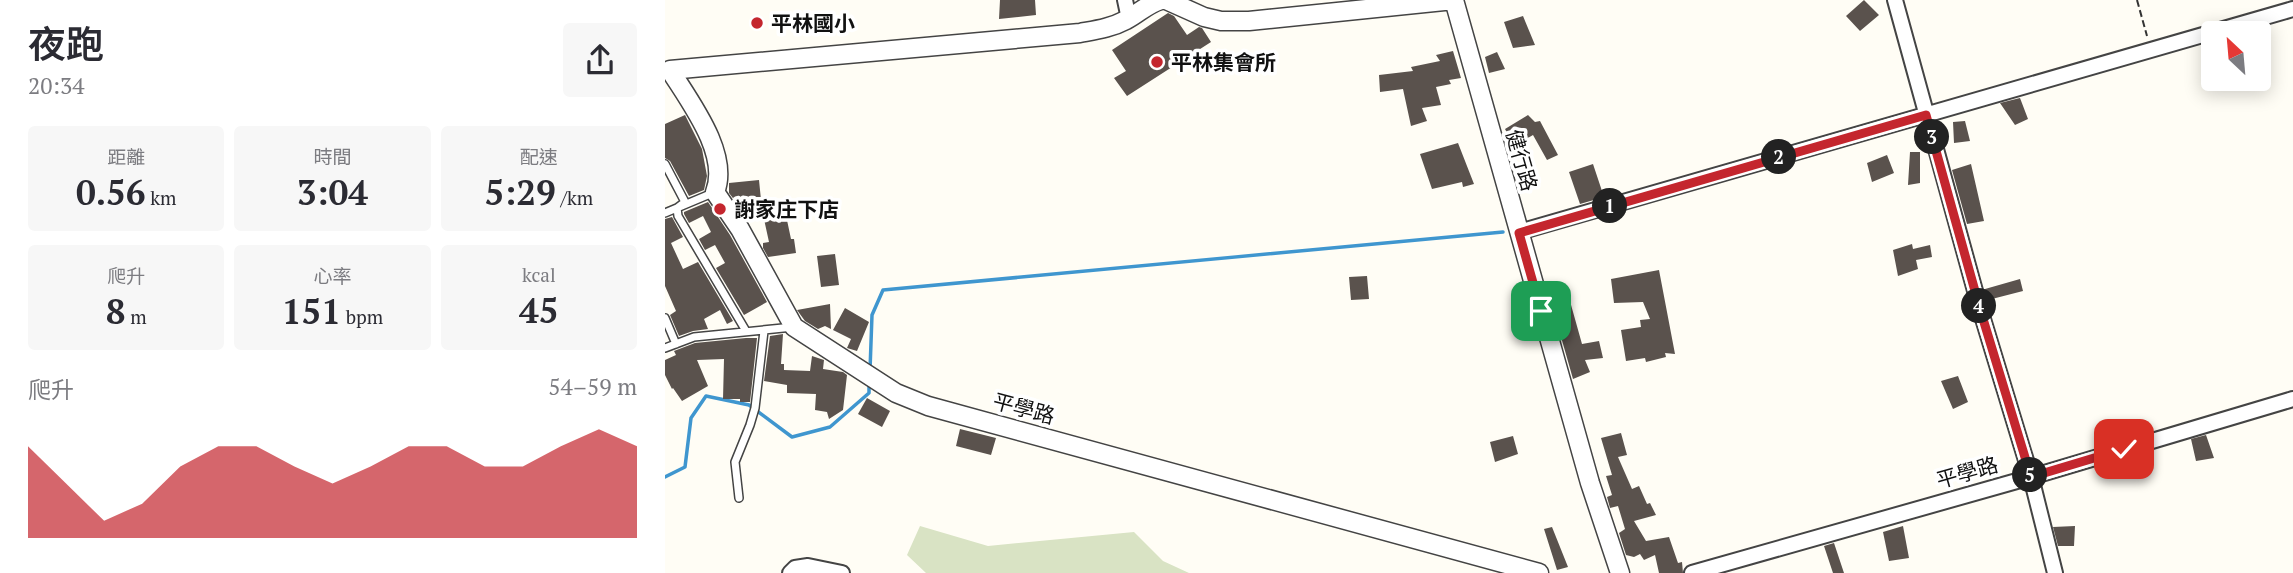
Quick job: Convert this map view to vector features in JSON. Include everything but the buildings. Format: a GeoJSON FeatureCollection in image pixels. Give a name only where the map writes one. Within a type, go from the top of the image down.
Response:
{"type":"FeatureCollection","features":[{"type":"Feature","properties":{"kind":"street"},"geometry":{"type":"LineString","coordinates":[[1125,0],[1129,19]]}},
{"type":"Feature","properties":{"kind":"street"},"geometry":{"type":"LineString","coordinates":[[715,192],[720,181],[712,143],[667,66],[1080,33],[1112,27],[1129,19],[1152,2],[1164,0],[1204,17],[1221,21],[1248,21],[1454,0]]}},
{"type":"Feature","properties":{"kind":"street","name":"健行路"},"geometry":{"type":"LineString","coordinates":[[1454,0],[1590,483],[1621,573]]}},
{"type":"Feature","properties":{"kind":"street"},"geometry":{"type":"LineString","coordinates":[[1895,0],[1980,309],[2031,477],[2055,573]]}},
{"type":"Feature","properties":{"kind":"street"},"geometry":{"type":"LineString","coordinates":[[1519,233],[2293,9]]}},
{"type":"Feature","properties":{"kind":"street","name":"平學路"},"geometry":{"type":"LineString","coordinates":[[715,192],[740,229],[794,327],[896,393],[928,406],[1539,573]]}},
{"type":"Feature","properties":{"kind":"street","name":"平學路"},"geometry":{"type":"LineString","coordinates":[[1692,573],[2293,399]]}},
{"type":"Feature","properties":{"kind":"street"},"geometry":{"type":"LineString","coordinates":[[790,573],[795,568],[807,566],[842,573]]}},
{"type":"Feature","properties":{"kind":"lane"},"geometry":{"type":"LineString","coordinates":[[665,164],[685,202],[677,208]]}},
{"type":"Feature","properties":{"kind":"lane"},"geometry":{"type":"LineString","coordinates":[[665,213],[715,192]]}},
{"type":"Feature","properties":{"kind":"lane"},"geometry":{"type":"LineString","coordinates":[[677,208],[678,216],[746,331]]}},
{"type":"Feature","properties":{"kind":"lane"},"geometry":{"type":"LineString","coordinates":[[665,318],[676,344]]}},
{"type":"Feature","properties":{"kind":"lane"},"geometry":{"type":"LineString","coordinates":[[665,348],[694,337],[794,327]]}},
{"type":"Feature","properties":{"kind":"lane"},"geometry":{"type":"LineString","coordinates":[[739,498],[735,462],[755,408],[764,331]]}},
{"type":"Feature","properties":{"kind":"path"},"geometry":{"type":"LineString","coordinates":[[2137,0],[2151,50]]}},
{"type":"Feature","properties":{"kind":"green space"},"geometry":{"type":"Polygon","coordinates":[[[920,526],[988,546],[1134,532],[1163,561],[1189,573],[926,573],[907,555],[920,526]]]}},
{"type":"Feature","properties":{"kind":"waterway"},"geometry":{"type":"LineString","coordinates":[[870,370],[872,315],[883,290],[1503,232]]}},
{"type":"Feature","properties":{"kind":"waterway"},"geometry":{"type":"LineString","coordinates":[[665,477],[685,467],[691,418],[706,396],[749,405],[792,437],[830,427],[869,393],[869,385]]}},
{"type":"Feature","properties":{"kind":"place","name":"平林國小"},"geometry":{"type":"Point","coordinates":[757,23]}},
{"type":"Feature","properties":{"kind":"place","name":"平林集會所"},"geometry":{"type":"Point","coordinates":[1157,62]}},
{"type":"Feature","properties":{"kind":"place","name":"謝家庄下店"},"geometry":{"type":"Point","coordinates":[720,209]}},
{"type":"Feature","properties":{"kind":"route"},"geometry":{"type":"LineString","coordinates":[[1541,311],[1519,233],[1926,115],[1980,309],[2031,477],[2124,449]]}}]}
